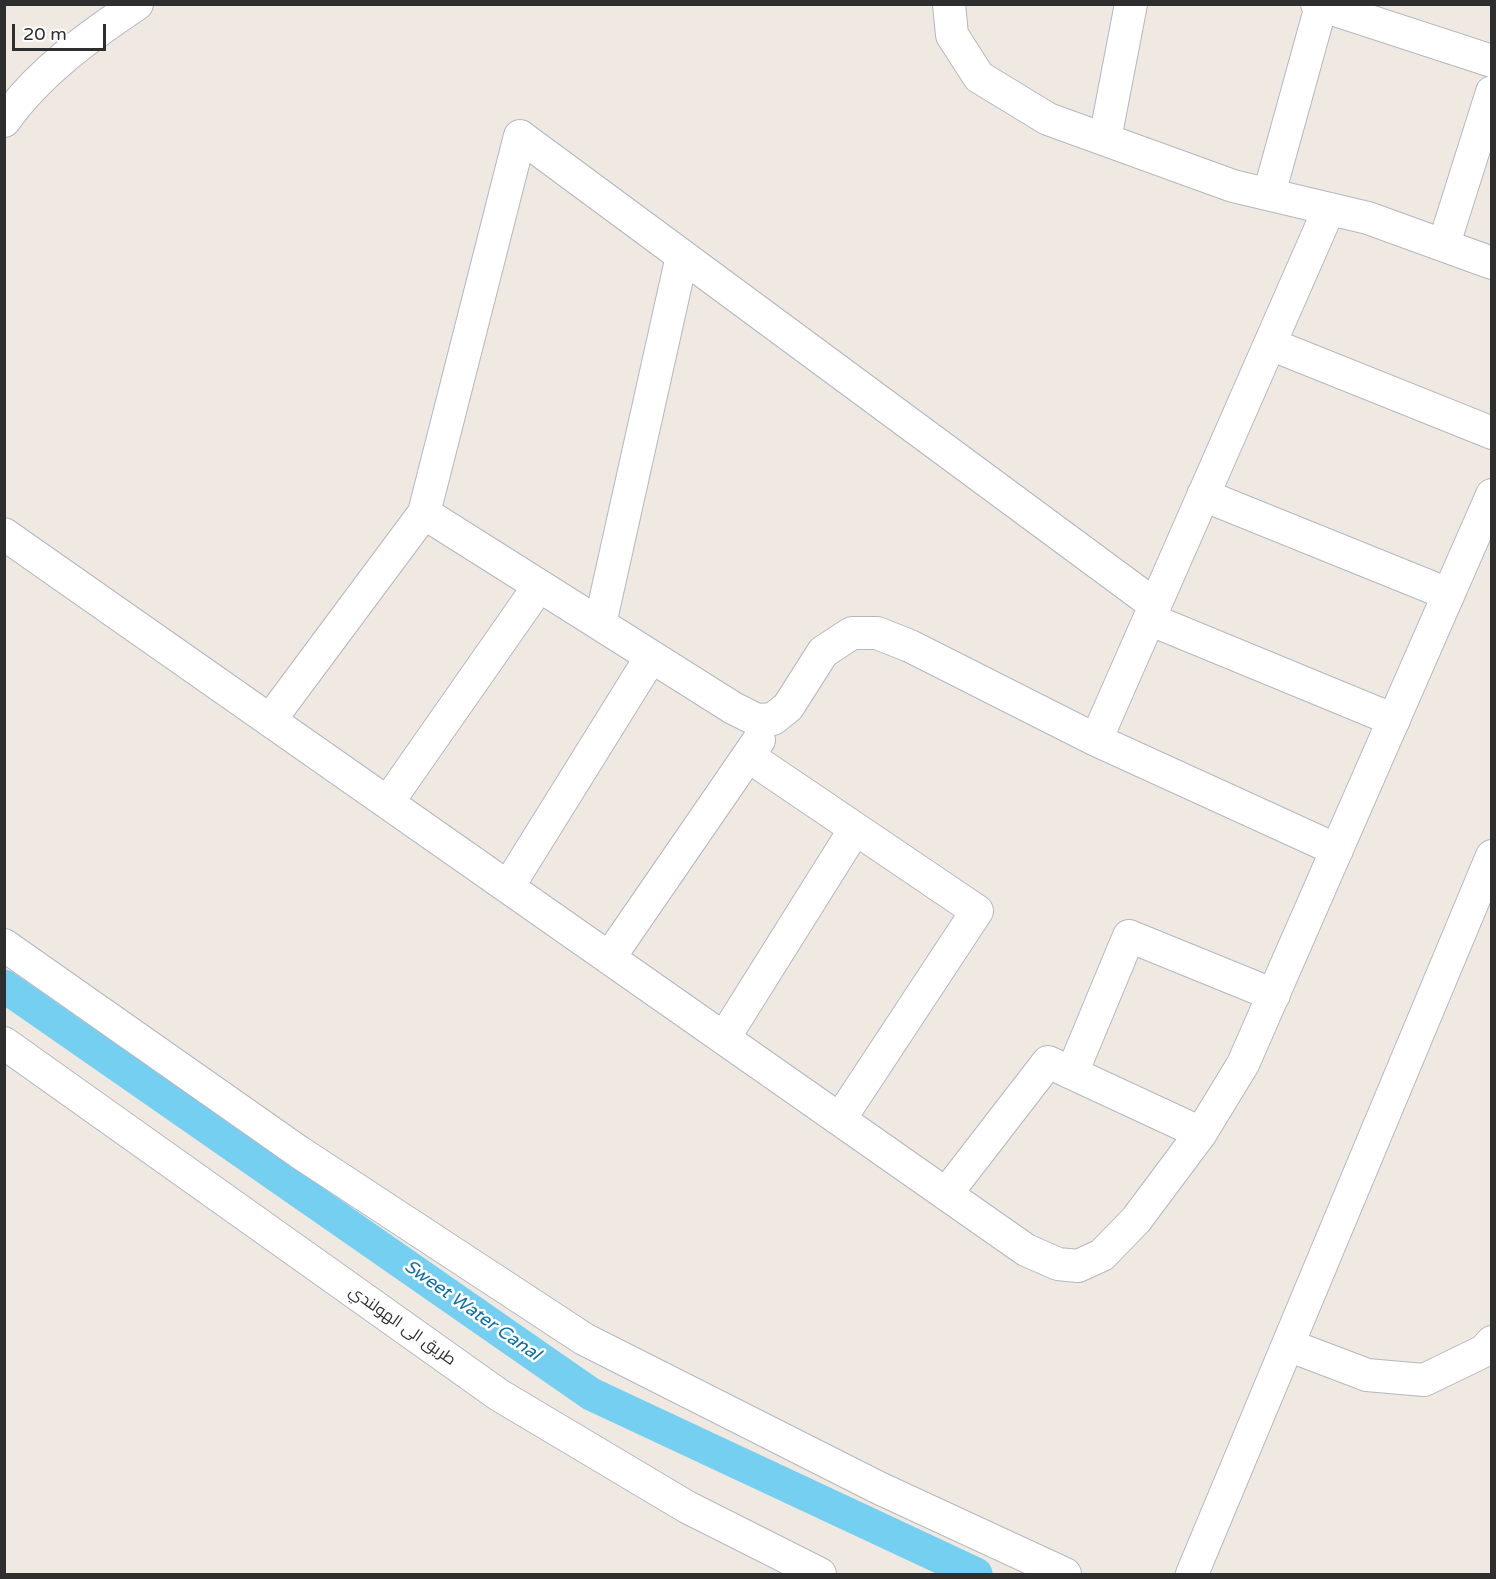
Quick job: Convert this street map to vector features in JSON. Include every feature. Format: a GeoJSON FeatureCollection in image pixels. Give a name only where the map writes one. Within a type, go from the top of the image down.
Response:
{"type":"FeatureCollection","features":[{"type":"Feature","properties":{"kind":"street"},"geometry":{"type":"LineString","coordinates":[[4,121],[23,95],[75,49],[137,4]]}},
{"type":"Feature","properties":{"kind":"street"},"geometry":{"type":"LineString","coordinates":[[949,4],[952,35],[979,76],[1048,119],[1233,186],[1368,218],[1491,262]]}},
{"type":"Feature","properties":{"kind":"street"},"geometry":{"type":"LineString","coordinates":[[1105,139],[1131,4]]}},
{"type":"Feature","properties":{"kind":"street"},"geometry":{"type":"LineString","coordinates":[[1269,194],[1319,5],[1389,16],[1491,61]]}},
{"type":"Feature","properties":{"kind":"street"},"geometry":{"type":"LineString","coordinates":[[1444,244],[1491,92]]}},
{"type":"Feature","properties":{"kind":"street"},"geometry":{"type":"LineString","coordinates":[[270,720],[424,513],[520,136],[1152,612],[1394,720]]}},
{"type":"Feature","properties":{"kind":"street"},"geometry":{"type":"LineString","coordinates":[[1096,740],[1329,209]]}},
{"type":"Feature","properties":{"kind":"street"},"geometry":{"type":"LineString","coordinates":[[600,624],[682,256]]}},
{"type":"Feature","properties":{"kind":"street"},"geometry":{"type":"LineString","coordinates":[[1270,344],[1491,433]]}},
{"type":"Feature","properties":{"kind":"street"},"geometry":{"type":"LineString","coordinates":[[1203,495],[1448,594]]}},
{"type":"Feature","properties":{"kind":"street"},"geometry":{"type":"LineString","coordinates":[[4,534],[1026,1250],[1058,1264],[1077,1266],[1102,1256],[1136,1220],[1201,1133],[1243,1064],[1491,495]]}},
{"type":"Feature","properties":{"kind":"street"},"geometry":{"type":"LineString","coordinates":[[424,513],[733,708],[757,720],[774,719]]}},
{"type":"Feature","properties":{"kind":"street"},"geometry":{"type":"LineString","coordinates":[[388,802],[539,586]]}},
{"type":"Feature","properties":{"kind":"street"},"geometry":{"type":"LineString","coordinates":[[609,958],[748,756],[774,719],[788,707],[824,652],[852,633],[878,633],[910,646],[1096,740],[1337,850]]}},
{"type":"Feature","properties":{"kind":"street"},"geometry":{"type":"LineString","coordinates":[[508,887],[651,657]]}},
{"type":"Feature","properties":{"kind":"street"},"geometry":{"type":"LineString","coordinates":[[748,756],[977,911],[840,1119]]}},
{"type":"Feature","properties":{"kind":"street"},"geometry":{"type":"LineString","coordinates":[[724,1038],[855,829]]}},
{"type":"Feature","properties":{"kind":"street"},"geometry":{"type":"LineString","coordinates":[[1192,1575],[1491,856]]}},
{"type":"Feature","properties":{"kind":"street"},"geometry":{"type":"LineString","coordinates":[[1072,1072],[1129,936],[1274,995]]}},
{"type":"Feature","properties":{"kind":"street"},"geometry":{"type":"LineString","coordinates":[[4,945],[299,1152],[584,1339],[879,1488],[1065,1575]]}},
{"type":"Feature","properties":{"kind":"street","name":"طريق الى الهولندي"},"geometry":{"type":"LineString","coordinates":[[4,1043],[500,1395],[687,1507],[820,1575]]}},
{"type":"Feature","properties":{"kind":"street"},"geometry":{"type":"LineString","coordinates":[[946,1194],[1048,1062],[1201,1133]]}},
{"type":"Feature","properties":{"kind":"street"},"geometry":{"type":"LineString","coordinates":[[1288,1345],[1367,1375],[1424,1380],[1484,1351],[1491,1342]]}},
{"type":"Feature","properties":{"kind":"waterway","name":"Sweet Water Canal"},"geometry":{"type":"LineString","coordinates":[[4,986],[591,1394],[976,1574]]}}]}
